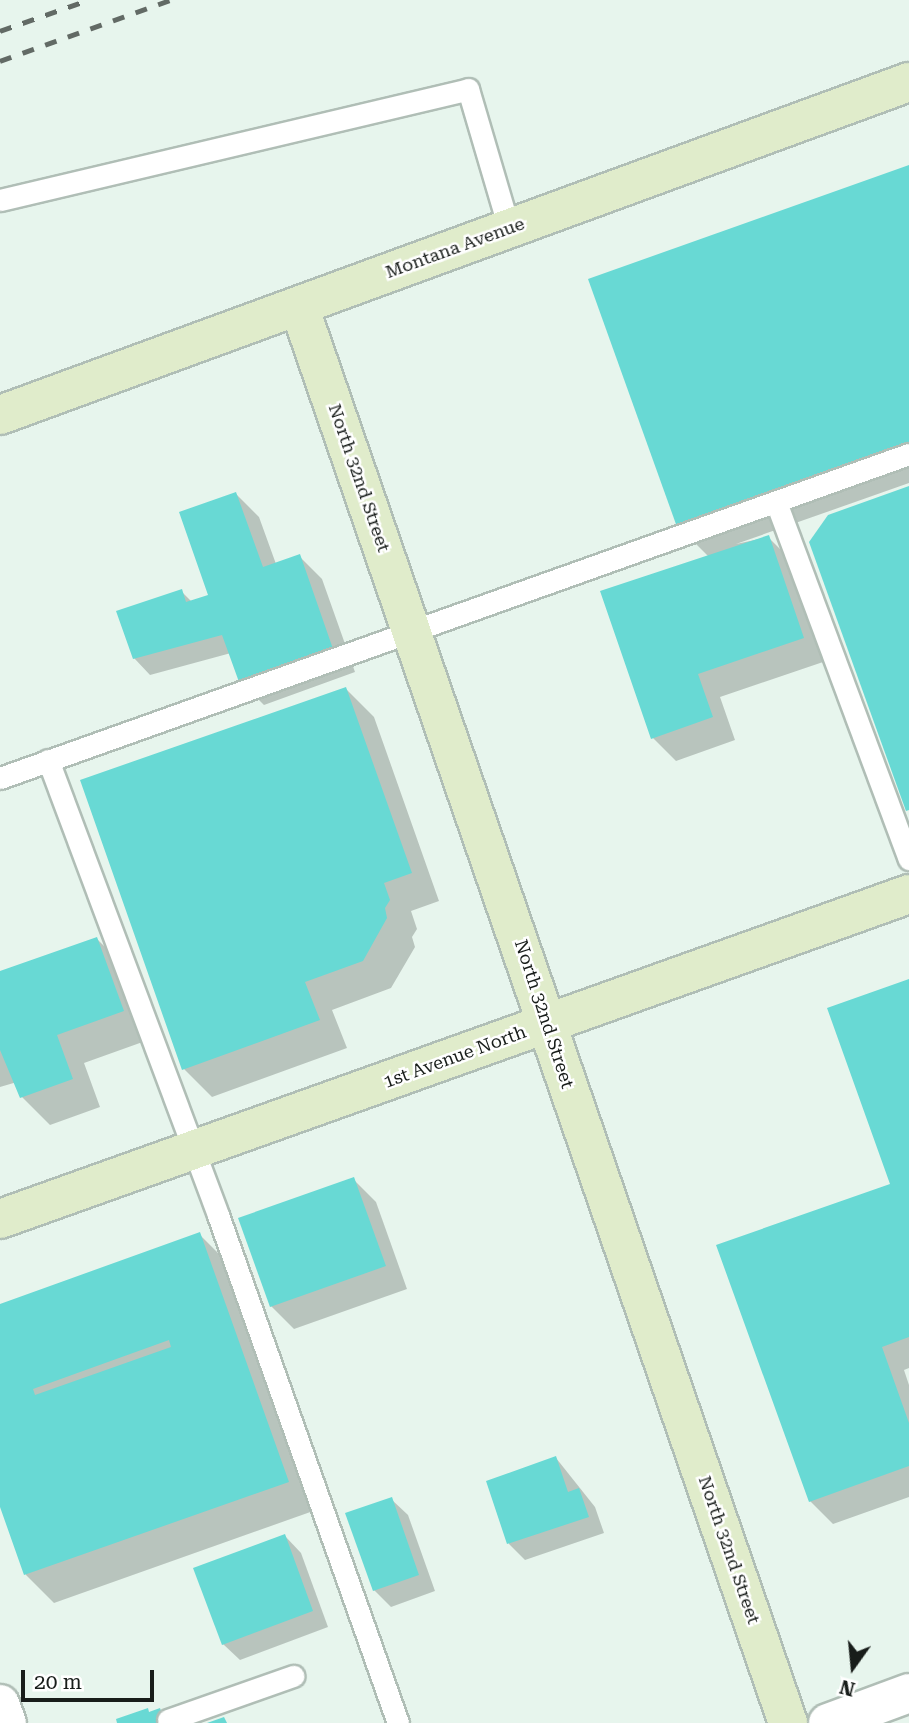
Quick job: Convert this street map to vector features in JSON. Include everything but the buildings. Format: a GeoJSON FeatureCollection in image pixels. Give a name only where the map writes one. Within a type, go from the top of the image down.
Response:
{"type":"FeatureCollection","features":[{"type":"Feature","properties":{"kind":"main road","name":"Montana Avenue"},"geometry":{"type":"LineString","coordinates":[[0,415],[909,82]]}},
{"type":"Feature","properties":{"kind":"main road","name":"North 32nd Street"},"geometry":{"type":"LineString","coordinates":[[299,306],[549,1023],[788,1723]]}},
{"type":"Feature","properties":{"kind":"main road","name":"1st Avenue North"},"geometry":{"type":"LineString","coordinates":[[0,1219],[909,894]]}},
{"type":"Feature","properties":{"kind":"street"},"geometry":{"type":"LineString","coordinates":[[828,1723],[909,1693]]}},
{"type":"Feature","properties":{"kind":"street"},"geometry":{"type":"LineString","coordinates":[[0,1704],[7,1723]]}},
{"type":"Feature","properties":{"kind":"lane"},"geometry":{"type":"LineString","coordinates":[[0,200],[468,89],[509,228]]}},
{"type":"Feature","properties":{"kind":"lane"},"geometry":{"type":"LineString","coordinates":[[0,778],[909,454]]}},
{"type":"Feature","properties":{"kind":"lane"},"geometry":{"type":"LineString","coordinates":[[776,502],[909,859]]}},
{"type":"Feature","properties":{"kind":"lane"},"geometry":{"type":"LineString","coordinates":[[48,760],[194,1149],[398,1723]]}},
{"type":"Feature","properties":{"kind":"lane"},"geometry":{"type":"LineString","coordinates":[[168,1720],[293,1676]]}},
{"type":"Feature","properties":{"kind":"railway"},"geometry":{"type":"LineString","coordinates":[[0,31],[88,0]]}},
{"type":"Feature","properties":{"kind":"railway"},"geometry":{"type":"LineString","coordinates":[[0,61],[170,0]]}}]}
